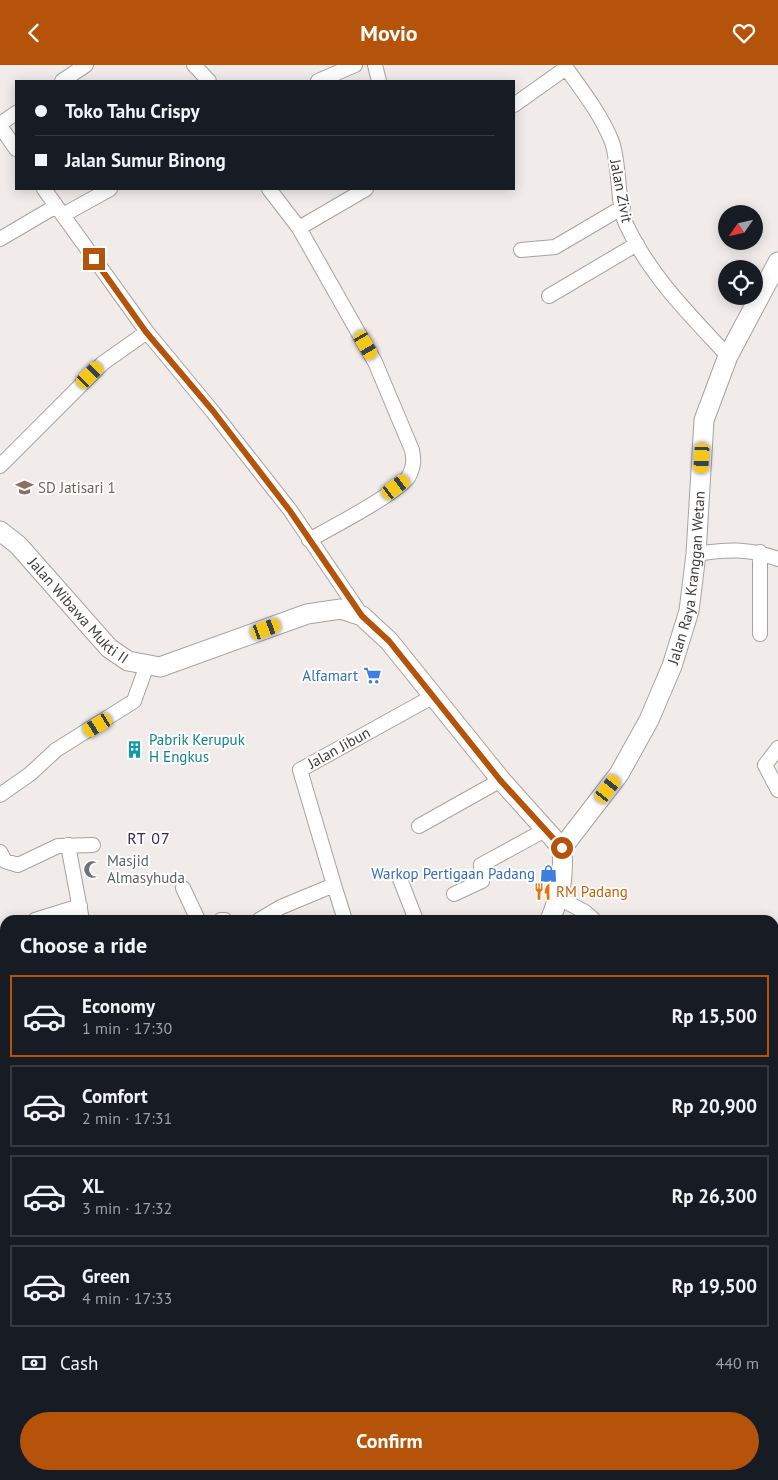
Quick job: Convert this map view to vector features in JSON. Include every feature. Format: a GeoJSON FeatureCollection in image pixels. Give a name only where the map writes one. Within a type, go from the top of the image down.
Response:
{"type":"FeatureCollection","features":[{"type":"Feature","properties":{"kind":"main road","name":"Jalan Raya Kranggan Wetan"},"geometry":{"type":"LineString","coordinates":[[562,848],[619,774],[649,720],[672,666],[689,611],[696,554],[704,420],[728,356],[778,262]]}},
{"type":"Feature","properties":{"kind":"main road","name":"Jalan Wibawa Mukti II"},"geometry":{"type":"LineString","coordinates":[[0,531],[18,545],[109,648],[128,661],[160,667],[307,614],[341,609],[362,616],[389,641],[500,780],[562,848]]}},
{"type":"Feature","properties":{"kind":"main road"},"geometry":{"type":"LineString","coordinates":[[552,915],[559,898],[564,872],[562,848]]}},
{"type":"Feature","properties":{"kind":"street"},"geometry":{"type":"LineString","coordinates":[[64,80],[86,65]]}},
{"type":"Feature","properties":{"kind":"street"},"geometry":{"type":"LineString","coordinates":[[194,65],[208,80]]}},
{"type":"Feature","properties":{"kind":"street"},"geometry":{"type":"LineString","coordinates":[[320,80],[355,65]]}},
{"type":"Feature","properties":{"kind":"street"},"geometry":{"type":"LineString","coordinates":[[375,65],[379,80]]}},
{"type":"Feature","properties":{"kind":"street"},"geometry":{"type":"LineString","coordinates":[[515,104],[565,66]]}},
{"type":"Feature","properties":{"kind":"street","name":"Jalan Zivit"},"geometry":{"type":"LineString","coordinates":[[565,66],[592,104],[612,143],[625,222],[637,244],[664,287],[728,356]]}},
{"type":"Feature","properties":{"kind":"street"},"geometry":{"type":"LineString","coordinates":[[15,114],[0,125],[15,148]]}},
{"type":"Feature","properties":{"kind":"street"},"geometry":{"type":"LineString","coordinates":[[45,190],[146,332],[219,419],[290,511],[362,616]]}},
{"type":"Feature","properties":{"kind":"street"},"geometry":{"type":"LineString","coordinates":[[0,239],[108,190]]}},
{"type":"Feature","properties":{"kind":"street"},"geometry":{"type":"LineString","coordinates":[[269,190],[299,228],[375,362],[415,461],[408,477],[394,489],[371,505],[310,540]]}},
{"type":"Feature","properties":{"kind":"street"},"geometry":{"type":"LineString","coordinates":[[299,228],[364,190]]}},
{"type":"Feature","properties":{"kind":"street"},"geometry":{"type":"LineString","coordinates":[[521,250],[555,247],[623,207]]}},
{"type":"Feature","properties":{"kind":"street"},"geometry":{"type":"LineString","coordinates":[[549,297],[637,244]]}},
{"type":"Feature","properties":{"kind":"street"},"geometry":{"type":"LineString","coordinates":[[1,461],[103,363],[146,332]]}},
{"type":"Feature","properties":{"kind":"street"},"geometry":{"type":"LineString","coordinates":[[696,554],[731,549],[760,552],[778,559]]}},
{"type":"Feature","properties":{"kind":"street"},"geometry":{"type":"LineString","coordinates":[[760,552],[760,634]]}},
{"type":"Feature","properties":{"kind":"street"},"geometry":{"type":"LineString","coordinates":[[0,795],[30,775],[56,750],[134,701],[147,665]]}},
{"type":"Feature","properties":{"kind":"street","name":"Jalan Jibun"},"geometry":{"type":"LineString","coordinates":[[343,915],[300,770],[432,697]]}},
{"type":"Feature","properties":{"kind":"street"},"geometry":{"type":"LineString","coordinates":[[778,748],[765,765],[778,790]]}},
{"type":"Feature","properties":{"kind":"street"},"geometry":{"type":"LineString","coordinates":[[419,826],[500,780]]}},
{"type":"Feature","properties":{"kind":"street"},"geometry":{"type":"LineString","coordinates":[[454,894],[482,881],[481,865],[545,830]]}},
{"type":"Feature","properties":{"kind":"street"},"geometry":{"type":"LineString","coordinates":[[68,845],[81,913],[68,915]]}},
{"type":"Feature","properties":{"kind":"street"},"geometry":{"type":"LineString","coordinates":[[0,852],[5,861],[18,865],[58,846],[93,845]]}},
{"type":"Feature","properties":{"kind":"street"},"geometry":{"type":"LineString","coordinates":[[400,879],[414,915]]}},
{"type":"Feature","properties":{"kind":"street"},"geometry":{"type":"LineString","coordinates":[[267,915],[281,907],[334,885]]}},
{"type":"Feature","properties":{"kind":"street"},"geometry":{"type":"LineString","coordinates":[[183,888],[196,915]]}},
{"type":"Feature","properties":{"kind":"street"},"geometry":{"type":"LineString","coordinates":[[559,898],[588,915]]}},
{"type":"Feature","properties":{"kind":"place","name":"SD Jatisari 1"},"geometry":{"type":"Point","coordinates":[24,488]}},
{"type":"Feature","properties":{"kind":"place","name":"Alfamart"},"geometry":{"type":"Point","coordinates":[372,676]}},
{"type":"Feature","properties":{"kind":"place","name":"Pabrik Kerupuk H Engkus"},"geometry":{"type":"Point","coordinates":[135,749]}},
{"type":"Feature","properties":{"kind":"place","name":"Masjid Almasyhuda"},"geometry":{"type":"Point","coordinates":[93,870]}},
{"type":"Feature","properties":{"kind":"place","name":"Warkop Pertigaan Padang"},"geometry":{"type":"Point","coordinates":[549,874]}},
{"type":"Feature","properties":{"kind":"place","name":"RM Padang"},"geometry":{"type":"Point","coordinates":[542,892]}},
{"type":"Feature","properties":{"kind":"district","name":"RT 07"},"geometry":{"type":"Point","coordinates":[149,838]}},
{"type":"Feature","properties":{"kind":"route"},"geometry":{"type":"LineString","coordinates":[[94,259],[146,332],[213,411],[290,511],[362,616],[378,628],[500,780],[562,848]]}}]}
